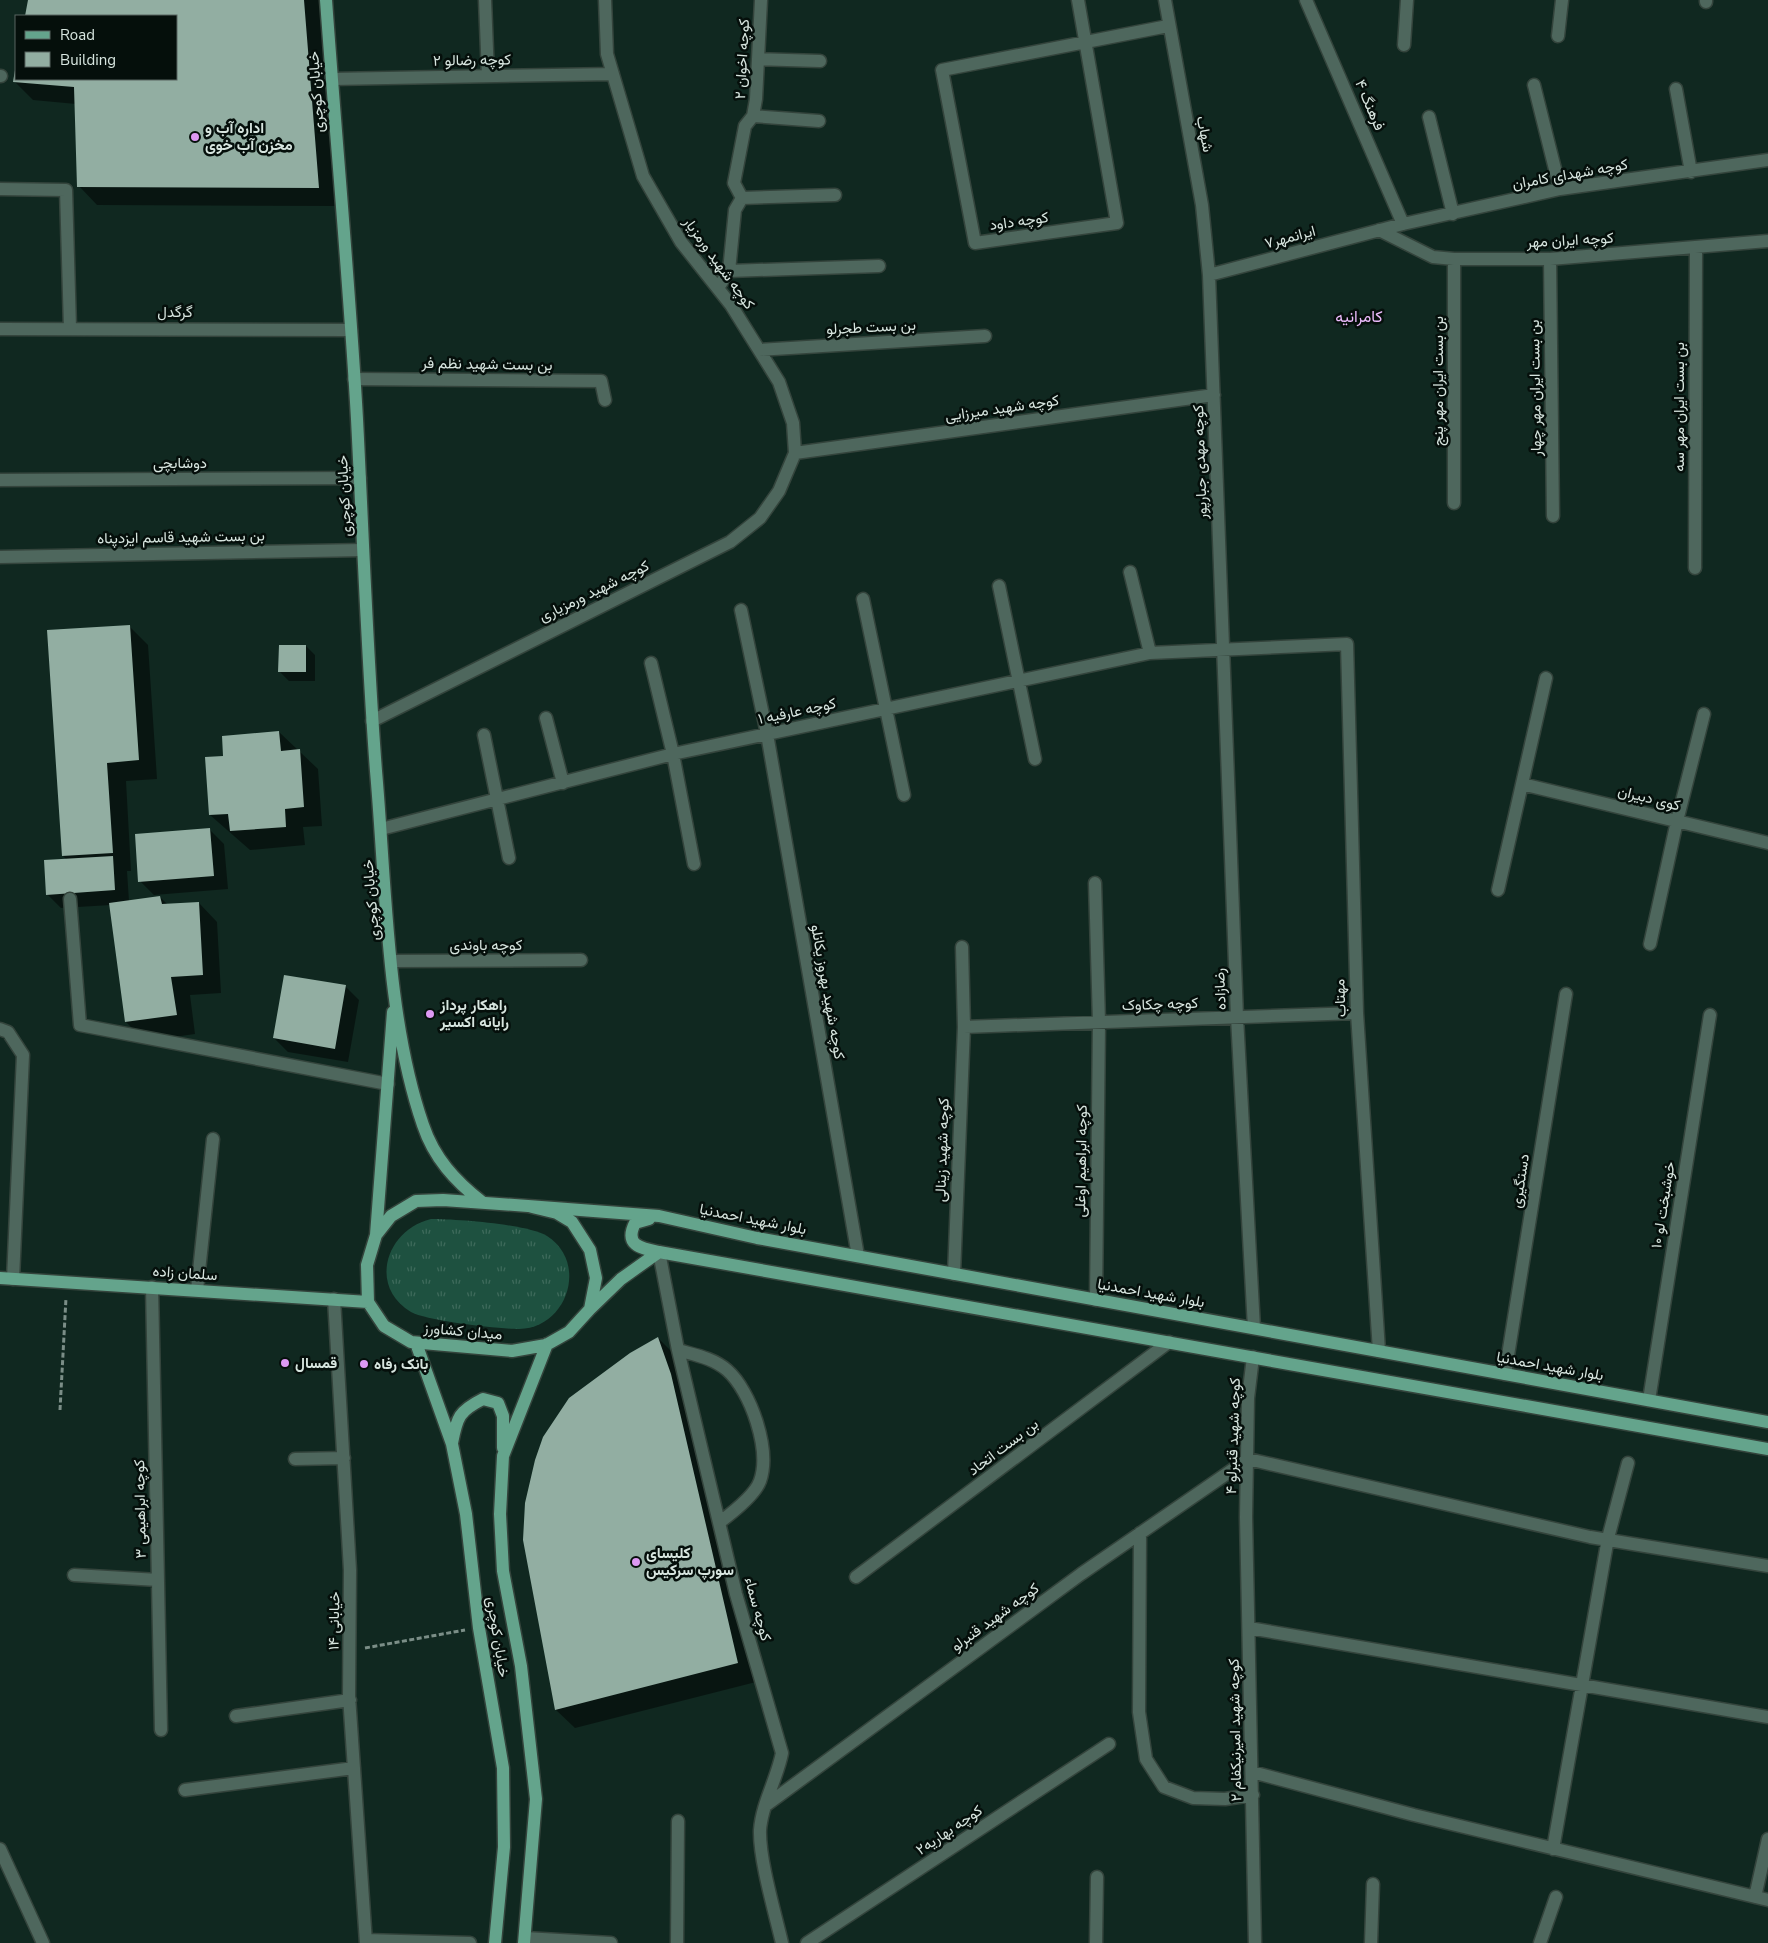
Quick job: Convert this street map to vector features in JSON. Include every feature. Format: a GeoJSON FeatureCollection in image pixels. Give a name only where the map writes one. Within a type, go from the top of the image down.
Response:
{"type":"FeatureCollection","features":[{"type":"Feature","properties":{"kind":"main road","name":"خیابان کوچری"},"geometry":{"type":"LineString","coordinates":[[326,0],[351,330],[372,721],[394,990],[408,1071],[423,1128],[439,1160],[457,1182],[482,1202]]}},
{"type":"Feature","properties":{"kind":"main road","name":"خیابان کوچری"},"geometry":{"type":"LineString","coordinates":[[376,1235],[394,990]]}},
{"type":"Feature","properties":{"kind":"main road"},"geometry":{"type":"LineString","coordinates":[[368,1302],[367,1265],[376,1235],[391,1216],[416,1201],[482,1202],[528,1206],[558,1213],[572,1222],[590,1250],[596,1278],[590,1310]]}},
{"type":"Feature","properties":{"kind":"main road","name":"بلوار شهید احمدنیا"},"geometry":{"type":"LineString","coordinates":[[528,1206],[659,1216],[954,1274],[1768,1422]]}},
{"type":"Feature","properties":{"kind":"main road"},"geometry":{"type":"LineString","coordinates":[[659,1216],[635,1223],[630,1232],[632,1241],[640,1248],[1768,1449]]}},
{"type":"Feature","properties":{"kind":"main road"},"geometry":{"type":"LineString","coordinates":[[590,1310],[621,1279],[659,1252]]}},
{"type":"Feature","properties":{"kind":"main road","name":"سلمان زاده"},"geometry":{"type":"LineString","coordinates":[[6,1278],[368,1302]]}},
{"type":"Feature","properties":{"kind":"main road","name":"میدان کشاورز"},"geometry":{"type":"LineString","coordinates":[[368,1302],[384,1326],[411,1342],[512,1351],[548,1344],[568,1332],[590,1310]]}},
{"type":"Feature","properties":{"kind":"main road","name":"خیابان کوچری"},"geometry":{"type":"LineString","coordinates":[[416,1343],[452,1444],[466,1514],[479,1628],[503,1768],[504,1848],[495,1943]]}},
{"type":"Feature","properties":{"kind":"main road","name":"خیابان کوچری"},"geometry":{"type":"LineString","coordinates":[[524,1941],[536,1799],[521,1666],[503,1571],[500,1514],[503,1456],[548,1344]]}},
{"type":"Feature","properties":{"kind":"main road"},"geometry":{"type":"LineString","coordinates":[[452,1444],[456,1419],[467,1407],[483,1399],[498,1403],[504,1416],[503,1456]]}},
{"type":"Feature","properties":{"kind":"street"},"geometry":{"type":"LineString","coordinates":[[485,0],[488,76]]}},
{"type":"Feature","properties":{"kind":"street","name":"کوچه شهید ورمزیار"},"geometry":{"type":"LineString","coordinates":[[605,0],[607,54],[643,176],[681,242],[718,288],[780,382],[793,423],[795,454]]}},
{"type":"Feature","properties":{"kind":"street","name":"کوچه اخوان ۲"},"geometry":{"type":"LineString","coordinates":[[742,198],[734,183],[745,126],[754,116],[761,0]]}},
{"type":"Feature","properties":{"kind":"street"},"geometry":{"type":"LineString","coordinates":[[1078,0],[1087,42]]}},
{"type":"Feature","properties":{"kind":"street","name":"شهاب"},"geometry":{"type":"LineString","coordinates":[[1165,0],[1168,26],[1202,205],[1210,275]]}},
{"type":"Feature","properties":{"kind":"street","name":"فرهنگ ۴"},"geometry":{"type":"LineString","coordinates":[[1306,0],[1403,224]]}},
{"type":"Feature","properties":{"kind":"street"},"geometry":{"type":"LineString","coordinates":[[1404,46],[1406,0]]}},
{"type":"Feature","properties":{"kind":"street"},"geometry":{"type":"LineString","coordinates":[[1558,36],[1562,0]]}},
{"type":"Feature","properties":{"kind":"street","name":"کوچه داود"},"geometry":{"type":"LineString","coordinates":[[1087,42],[1117,223],[975,243],[942,70],[1168,26]]}},
{"type":"Feature","properties":{"kind":"street"},"geometry":{"type":"LineString","coordinates":[[758,58],[820,61]]}},
{"type":"Feature","properties":{"kind":"street","name":"کوچه رضالو ۲"},"geometry":{"type":"LineString","coordinates":[[332,79],[613,74]]}},
{"type":"Feature","properties":{"kind":"street"},"geometry":{"type":"LineString","coordinates":[[1534,85],[1560,189]]}},
{"type":"Feature","properties":{"kind":"street"},"geometry":{"type":"LineString","coordinates":[[1676,88],[1692,172]]}},
{"type":"Feature","properties":{"kind":"street"},"geometry":{"type":"LineString","coordinates":[[754,116],[819,121]]}},
{"type":"Feature","properties":{"kind":"street"},"geometry":{"type":"LineString","coordinates":[[1429,117],[1453,214]]}},
{"type":"Feature","properties":{"kind":"street","name":"کوچه شهدای کامران"},"geometry":{"type":"LineString","coordinates":[[1379,230],[1560,189],[1768,160]]}},
{"type":"Feature","properties":{"kind":"street"},"geometry":{"type":"LineString","coordinates":[[0,189],[66,190],[70,328]]}},
{"type":"Feature","properties":{"kind":"street"},"geometry":{"type":"LineString","coordinates":[[718,288],[729,271],[735,210],[742,198],[835,195]]}},
{"type":"Feature","properties":{"kind":"street","name":"ایرانمهر۷"},"geometry":{"type":"LineString","coordinates":[[1210,275],[1379,230]]}},
{"type":"Feature","properties":{"kind":"street","name":"کوچه ایران مهر"},"geometry":{"type":"LineString","coordinates":[[1379,230],[1433,257],[1454,259],[1550,259],[1768,241]]}},
{"type":"Feature","properties":{"kind":"street","name":"بن بست ایران مهر سه"},"geometry":{"type":"LineString","coordinates":[[1695,568],[1696,247]]}},
{"type":"Feature","properties":{"kind":"street","name":"بن بست ایران مهر پنج"},"geometry":{"type":"LineString","coordinates":[[1454,259],[1454,503]]}},
{"type":"Feature","properties":{"kind":"street","name":"بن بست ایران مهر چهار"},"geometry":{"type":"LineString","coordinates":[[1550,259],[1553,516]]}},
{"type":"Feature","properties":{"kind":"street"},"geometry":{"type":"LineString","coordinates":[[729,271],[879,266]]}},
{"type":"Feature","properties":{"kind":"street","name":"کوچه مهدی جبارپور"},"geometry":{"type":"LineString","coordinates":[[1210,275],[1223,649]]}},
{"type":"Feature","properties":{"kind":"street","name":"گرگدل"},"geometry":{"type":"LineString","coordinates":[[0,329],[351,330]]}},
{"type":"Feature","properties":{"kind":"street","name":"بن بست طجرلو"},"geometry":{"type":"LineString","coordinates":[[759,350],[985,336]]}},
{"type":"Feature","properties":{"kind":"street","name":"بن بست شهید نظم فر"},"geometry":{"type":"LineString","coordinates":[[354,379],[601,381],[605,400]]}},
{"type":"Feature","properties":{"kind":"street","name":"کوچه شهید میرزایی"},"geometry":{"type":"LineString","coordinates":[[795,454],[1214,395]]}},
{"type":"Feature","properties":{"kind":"street","name":"کوچه شهید ورمزیاری"},"geometry":{"type":"LineString","coordinates":[[372,721],[730,542],[760,518],[779,491],[795,454]]}},
{"type":"Feature","properties":{"kind":"street","name":"دوشابچی"},"geometry":{"type":"LineString","coordinates":[[0,480],[360,478]]}},
{"type":"Feature","properties":{"kind":"street","name":"بن بست شهید قاسم ایزدپناه"},"geometry":{"type":"LineString","coordinates":[[0,557],[363,550]]}},
{"type":"Feature","properties":{"kind":"street"},"geometry":{"type":"LineString","coordinates":[[1130,572],[1150,653]]}},
{"type":"Feature","properties":{"kind":"street"},"geometry":{"type":"LineString","coordinates":[[998,586],[1034,759]]}},
{"type":"Feature","properties":{"kind":"street"},"geometry":{"type":"LineString","coordinates":[[864,599],[904,795]]}},
{"type":"Feature","properties":{"kind":"street","name":"کوچه شهید بهروز یکانلو"},"geometry":{"type":"LineString","coordinates":[[741,610],[767,734],[858,1256]]}},
{"type":"Feature","properties":{"kind":"street","name":"کوچه عارفیه ۱"},"geometry":{"type":"LineString","coordinates":[[381,829],[673,754],[1150,653],[1347,644]]}},
{"type":"Feature","properties":{"kind":"street","name":"مهتاب"},"geometry":{"type":"LineString","coordinates":[[1347,644],[1357,1013],[1379,1351]]}},
{"type":"Feature","properties":{"kind":"street","name":"رضازاده"},"geometry":{"type":"LineString","coordinates":[[1223,649],[1237,1017],[1254,1328]]}},
{"type":"Feature","properties":{"kind":"street"},"geometry":{"type":"LineString","coordinates":[[652,663],[673,754],[694,864]]}},
{"type":"Feature","properties":{"kind":"street"},"geometry":{"type":"LineString","coordinates":[[1498,890],[1546,678]]}},
{"type":"Feature","properties":{"kind":"street"},"geometry":{"type":"LineString","coordinates":[[1650,944],[1677,821],[1704,714]]}},
{"type":"Feature","properties":{"kind":"street"},"geometry":{"type":"LineString","coordinates":[[546,718],[563,783]]}},
{"type":"Feature","properties":{"kind":"street"},"geometry":{"type":"LineString","coordinates":[[484,735],[508,858]]}},
{"type":"Feature","properties":{"kind":"street","name":"کوی دبیران"},"geometry":{"type":"LineString","coordinates":[[1522,784],[1768,843]]}},
{"type":"Feature","properties":{"kind":"street","name":"کوچه ابراهیم اوغلی"},"geometry":{"type":"LineString","coordinates":[[1095,883],[1099,1022],[1096,1300]]}},
{"type":"Feature","properties":{"kind":"street"},"geometry":{"type":"LineString","coordinates":[[70,899],[80,1025],[388,1084]]}},
{"type":"Feature","properties":{"kind":"street","name":"کوچه شهید زینالی"},"geometry":{"type":"LineString","coordinates":[[954,1274],[964,1027],[962,947]]}},
{"type":"Feature","properties":{"kind":"street","name":"کوچه باوندی"},"geometry":{"type":"LineString","coordinates":[[392,961],[581,960]]}},
{"type":"Feature","properties":{"kind":"street","name":"دستگیری"},"geometry":{"type":"LineString","coordinates":[[1505,1374],[1566,994]]}},
{"type":"Feature","properties":{"kind":"street","name":"کوچه چکاوک"},"geometry":{"type":"LineString","coordinates":[[964,1027],[1357,1013]]}},
{"type":"Feature","properties":{"kind":"street","name":"خوشبخت لو ۱۰"},"geometry":{"type":"LineString","coordinates":[[1648,1400],[1710,1015]]}},
{"type":"Feature","properties":{"kind":"street"},"geometry":{"type":"LineString","coordinates":[[0,1029],[8,1032],[23,1055],[6,1278]]}},
{"type":"Feature","properties":{"kind":"street"},"geometry":{"type":"LineString","coordinates":[[197,1290],[213,1139]]}},
{"type":"Feature","properties":{"kind":"street","name":"کوچه سماء"},"geometry":{"type":"LineString","coordinates":[[659,1252],[678,1350],[736,1594],[782,1753],[778,1775],[765,1806],[760,1831],[763,1856],[782,1943]]}},
{"type":"Feature","properties":{"kind":"street","name":"کوچه ابراهیمی ۳"},"geometry":{"type":"LineString","coordinates":[[152,1287],[161,1730]]}},
{"type":"Feature","properties":{"kind":"street","name":"خیابانی ۱۴"},"geometry":{"type":"LineString","coordinates":[[334,1299],[350,1570],[350,1700],[366,1941]]}},
{"type":"Feature","properties":{"kind":"street","name":"بن بست اتحاد"},"geometry":{"type":"LineString","coordinates":[[856,1577],[1169,1342]]}},
{"type":"Feature","properties":{"kind":"street"},"geometry":{"type":"LineString","coordinates":[[678,1350],[707,1358],[728,1371],[750,1402],[764,1451],[760,1482],[740,1506],[720,1522]]}},
{"type":"Feature","properties":{"kind":"street","name":"کوچه شهید قنبرلو ۴"},"geometry":{"type":"LineString","coordinates":[[1246,1517],[1248,1398],[1254,1357]]}},
{"type":"Feature","properties":{"kind":"street"},"geometry":{"type":"LineString","coordinates":[[295,1459],[344,1458]]}},
{"type":"Feature","properties":{"kind":"street"},"geometry":{"type":"LineString","coordinates":[[1248,1459],[1590,1537],[1608,1538],[1768,1566]]}},
{"type":"Feature","properties":{"kind":"street","name":"کوچه شهید قنبرلو"},"geometry":{"type":"LineString","coordinates":[[765,1806],[1081,1574],[1248,1459]]}},
{"type":"Feature","properties":{"kind":"street"},"geometry":{"type":"LineString","coordinates":[[1553,1849],[1608,1538],[1628,1463]]}},
{"type":"Feature","properties":{"kind":"street","name":"کوچه شهید امیرنیکفام ۲"},"geometry":{"type":"LineString","coordinates":[[1246,1517],[1255,1943]]}},
{"type":"Feature","properties":{"kind":"street"},"geometry":{"type":"LineString","coordinates":[[1140,1533],[1139,1712],[1146,1759],[1164,1787],[1193,1798],[1224,1799],[1253,1795]]}},
{"type":"Feature","properties":{"kind":"street"},"geometry":{"type":"LineString","coordinates":[[74,1575],[158,1580]]}},
{"type":"Feature","properties":{"kind":"street"},"geometry":{"type":"LineString","coordinates":[[1249,1628],[1768,1717]]}},
{"type":"Feature","properties":{"kind":"street"},"geometry":{"type":"LineString","coordinates":[[236,1716],[350,1700]]}},
{"type":"Feature","properties":{"kind":"street","name":"کوچه بهاریه۲"},"geometry":{"type":"LineString","coordinates":[[807,1943],[1109,1744]]}},
{"type":"Feature","properties":{"kind":"street"},"geometry":{"type":"LineString","coordinates":[[184,1790],[354,1768]]}},
{"type":"Feature","properties":{"kind":"street"},"geometry":{"type":"LineString","coordinates":[[1252,1772],[1553,1849],[1768,1900]]}},
{"type":"Feature","properties":{"kind":"street"},"geometry":{"type":"LineString","coordinates":[[677,1943],[678,1821]]}},
{"type":"Feature","properties":{"kind":"street"},"geometry":{"type":"LineString","coordinates":[[1755,1897],[1768,1839]]}},
{"type":"Feature","properties":{"kind":"street"},"geometry":{"type":"LineString","coordinates":[[0,1849],[43,1943]]}},
{"type":"Feature","properties":{"kind":"street"},"geometry":{"type":"LineString","coordinates":[[1096,1943],[1097,1877]]}},
{"type":"Feature","properties":{"kind":"street"},"geometry":{"type":"LineString","coordinates":[[1372,1943],[1373,1884]]}},
{"type":"Feature","properties":{"kind":"street"},"geometry":{"type":"LineString","coordinates":[[1540,1943],[1556,1897]]}},
{"type":"Feature","properties":{"kind":"street"},"geometry":{"type":"LineString","coordinates":[[366,1941],[470,1943]]}},
{"type":"Feature","properties":{"kind":"street"},"geometry":{"type":"LineString","coordinates":[[524,1941],[612,1943]]}},
{"type":"Feature","properties":{"kind":"path"},"geometry":{"type":"LineString","coordinates":[[60,1410],[67,1282]]}},
{"type":"Feature","properties":{"kind":"path"},"geometry":{"type":"LineString","coordinates":[[350,1651],[479,1628]]}},
{"type":"Feature","properties":{"kind":"green space"},"geometry":{"type":"Polygon","coordinates":[[[431,1219],[508,1225],[547,1236],[560,1248],[567,1262],[569,1277],[567,1292],[560,1306],[550,1318],[536,1326],[519,1329],[496,1328],[447,1321],[411,1312],[398,1301],[390,1288],[387,1274],[388,1260],[394,1246],[403,1235],[415,1225],[431,1219]]]}},
{"type":"Feature","properties":{"kind":"building","name":"اداره آب و مخزن آب خوی"},"geometry":{"type":"Polygon","coordinates":[[[28,0],[304,0],[319,188],[77,187],[74,87],[13,82],[15,70],[15,80],[178,80],[178,15],[25,15],[28,0]]]}},
{"type":"Feature","properties":{"kind":"building"},"geometry":{"type":"Polygon","coordinates":[[[130,625],[139,760],[107,763],[113,853],[62,856],[47,630],[130,625]]]}},
{"type":"Feature","properties":{"kind":"building"},"geometry":{"type":"Polygon","coordinates":[[[279,645],[306,645],[306,672],[278,672],[279,645]]]}},
{"type":"Feature","properties":{"kind":"building"},"geometry":{"type":"Polygon","coordinates":[[[279,731],[281,751],[300,749],[304,807],[285,809],[286,827],[230,831],[228,814],[209,815],[205,757],[223,756],[222,736],[279,731]]]}},
{"type":"Feature","properties":{"kind":"building"},"geometry":{"type":"Polygon","coordinates":[[[210,828],[214,876],[138,882],[135,834],[210,828]]]}},
{"type":"Feature","properties":{"kind":"building"},"geometry":{"type":"Polygon","coordinates":[[[113,856],[115,890],[46,895],[44,860],[113,856]]]}},
{"type":"Feature","properties":{"kind":"building"},"geometry":{"type":"Polygon","coordinates":[[[160,896],[162,904],[199,902],[203,975],[171,977],[177,1015],[125,1022],[109,903],[160,896]]]}},
{"type":"Feature","properties":{"kind":"building"},"geometry":{"type":"Polygon","coordinates":[[[284,975],[346,985],[335,1049],[273,1038],[284,975]]]}},
{"type":"Feature","properties":{"kind":"building"},"geometry":{"type":"Polygon","coordinates":[[[658,1337],[671,1374],[738,1663],[555,1710],[523,1540],[525,1503],[535,1460],[543,1437],[569,1398],[630,1353],[658,1337]]]}},
{"type":"Feature","properties":{"kind":"place","name":"اداره آب و مخزن آب خوی"},"geometry":{"type":"Point","coordinates":[195,137]}},
{"type":"Feature","properties":{"kind":"place","name":"راهکار پرداز رایانه اکسیر"},"geometry":{"type":"Point","coordinates":[430,1014]}},
{"type":"Feature","properties":{"kind":"place","name":"قمسال"},"geometry":{"type":"Point","coordinates":[285,1363]}},
{"type":"Feature","properties":{"kind":"place","name":"بانک رفاه"},"geometry":{"type":"Point","coordinates":[364,1364]}},
{"type":"Feature","properties":{"kind":"place","name":"کلیسای سورپ سرکیس"},"geometry":{"type":"Point","coordinates":[636,1562]}},
{"type":"Feature","properties":{"kind":"district","name":"کامرانیه"},"geometry":{"type":"Point","coordinates":[1359,316]}}]}
